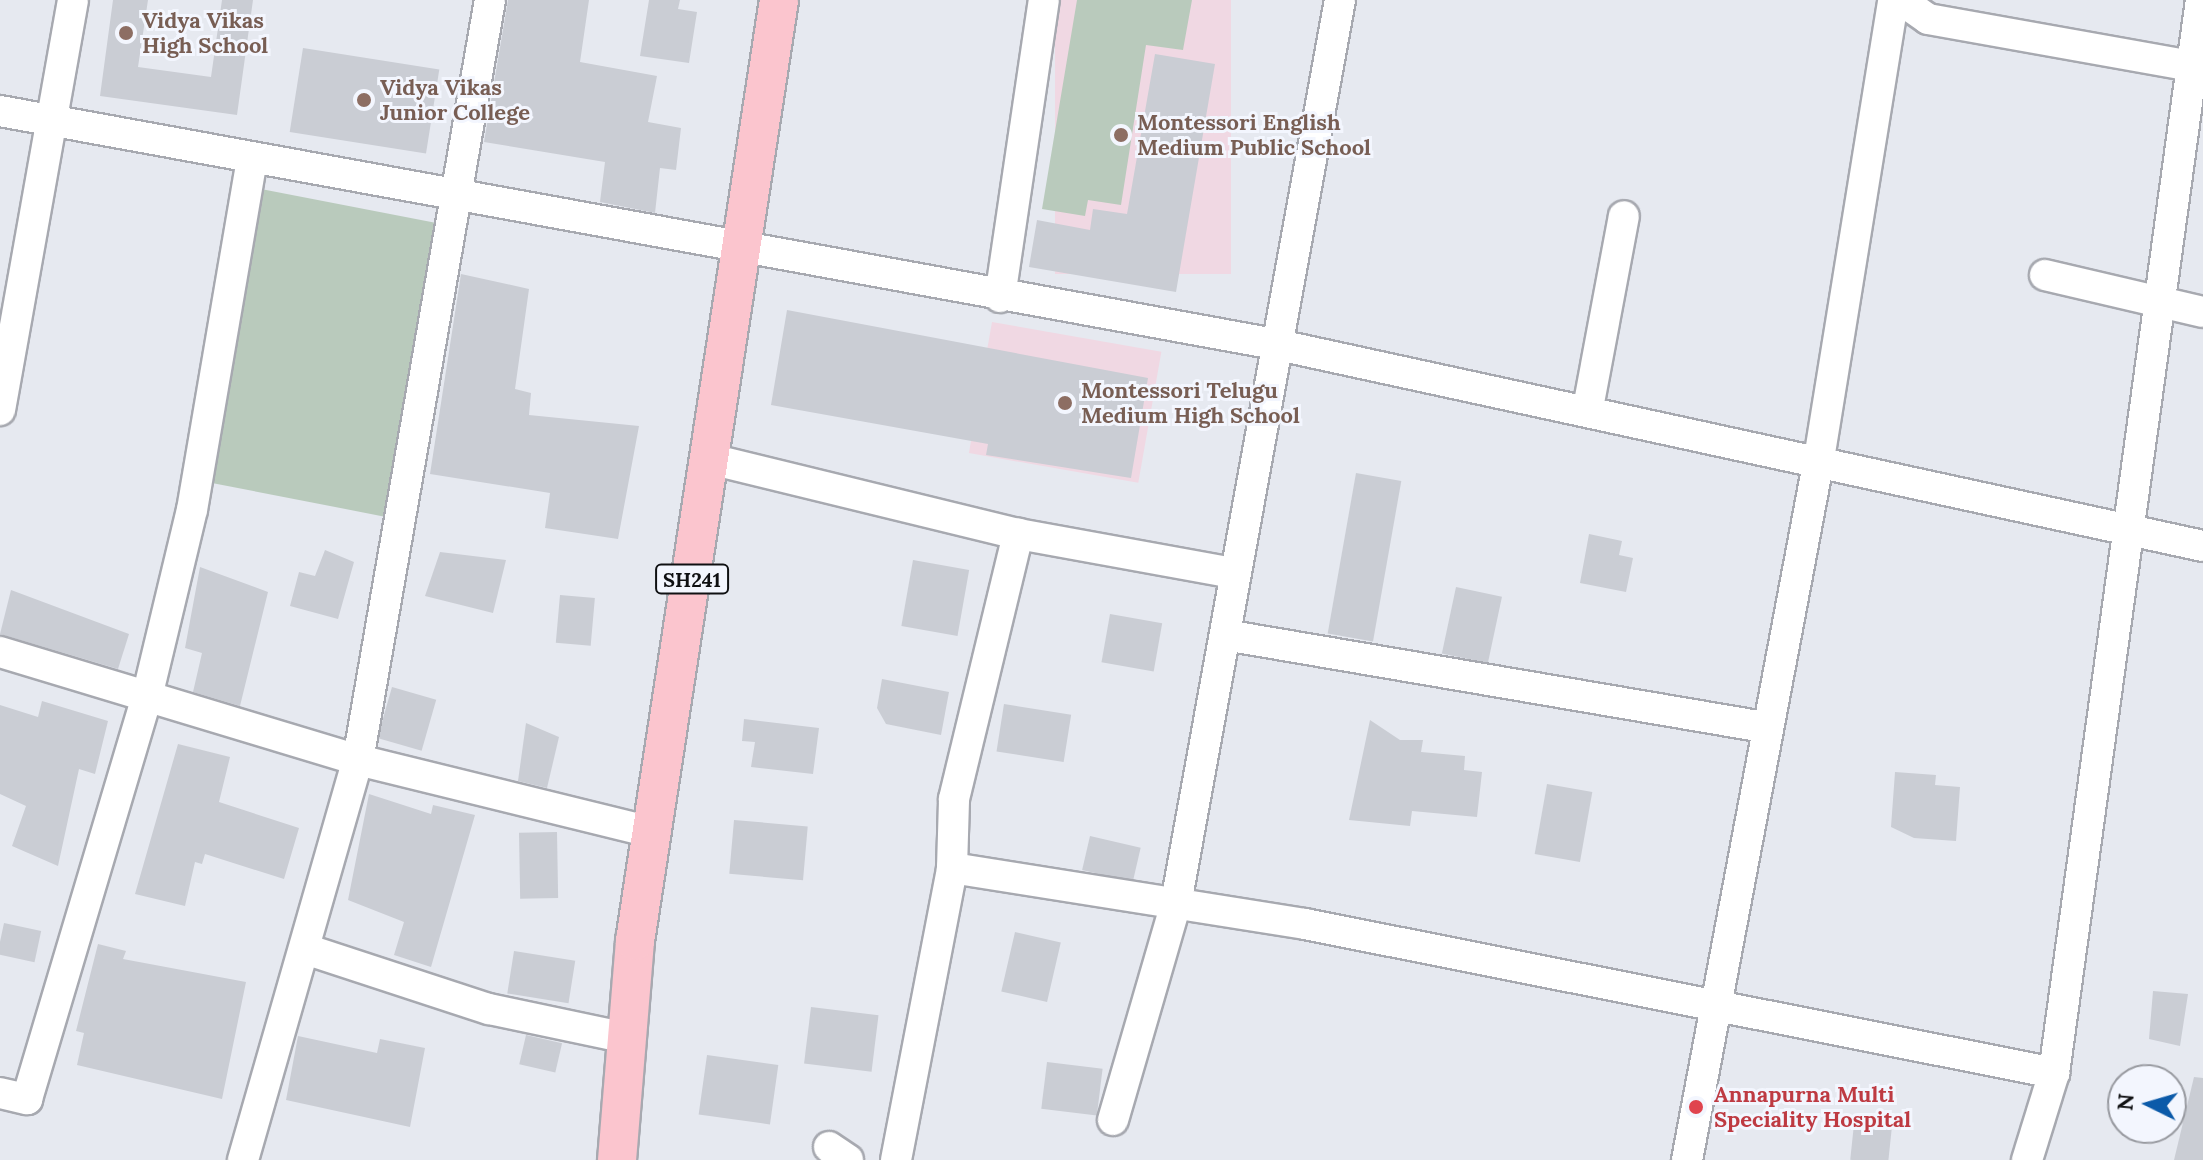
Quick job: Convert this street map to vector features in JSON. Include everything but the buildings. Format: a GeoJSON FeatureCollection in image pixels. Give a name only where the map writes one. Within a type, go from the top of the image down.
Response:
{"type":"FeatureCollection","features":[{"type":"Feature","properties":{"kind":"main road","name":"SH241"},"geometry":{"type":"LineString","coordinates":[[617,1160],[627,1038],[652,832],[779,0]]}},
{"type":"Feature","properties":{"kind":"street"},"geometry":{"type":"LineString","coordinates":[[2,392],[54,120],[73,0]]}},
{"type":"Feature","properties":{"kind":"street"},"geometry":{"type":"LineString","coordinates":[[243,1160],[358,760],[459,196],[490,0]]}},
{"type":"Feature","properties":{"kind":"street"},"geometry":{"type":"LineString","coordinates":[[1000,297],[1044,0]]}},
{"type":"Feature","properties":{"kind":"street"},"geometry":{"type":"LineString","coordinates":[[1113,1120],[1176,903],[1274,344],[1340,0]]}},
{"type":"Feature","properties":{"kind":"street"},"geometry":{"type":"LineString","coordinates":[[1687,1160],[1713,1000],[1764,727],[1819,459],[1893,0]]}},
{"type":"Feature","properties":{"kind":"street"},"geometry":{"type":"LineString","coordinates":[[1901,0],[1928,19],[2198,67]]}},
{"type":"Feature","properties":{"kind":"street"},"geometry":{"type":"LineString","coordinates":[[2027,1160],[2054,1073],[2198,67],[2201,0]]}},
{"type":"Feature","properties":{"kind":"street"},"geometry":{"type":"LineString","coordinates":[[0,111],[459,196],[744,242],[1000,297],[1274,344],[1588,408],[2133,527],[2203,546]]}},
{"type":"Feature","properties":{"kind":"street"},"geometry":{"type":"LineString","coordinates":[[0,1093],[27,1099],[147,697],[192,510],[252,158]]}},
{"type":"Feature","properties":{"kind":"street"},"geometry":{"type":"LineString","coordinates":[[1588,408],[1624,216]]}},
{"type":"Feature","properties":{"kind":"street"},"geometry":{"type":"LineString","coordinates":[[2045,275],[2165,299],[2203,312]]}},
{"type":"Feature","properties":{"kind":"street"},"geometry":{"type":"LineString","coordinates":[[710,459],[1018,534],[1233,573]]}},
{"type":"Feature","properties":{"kind":"street"},"geometry":{"type":"LineString","coordinates":[[896,1160],[952,868],[954,799],[1018,534]]}},
{"type":"Feature","properties":{"kind":"street"},"geometry":{"type":"LineString","coordinates":[[1225,635],[1764,727]]}},
{"type":"Feature","properties":{"kind":"street"},"geometry":{"type":"LineString","coordinates":[[0,652],[358,760],[652,832]]}},
{"type":"Feature","properties":{"kind":"street"},"geometry":{"type":"LineString","coordinates":[[952,868],[1176,903],[1713,1000],[2054,1073]]}},
{"type":"Feature","properties":{"kind":"street"},"geometry":{"type":"LineString","coordinates":[[305,949],[489,1009],[627,1038]]}},
{"type":"Feature","properties":{"kind":"shaded area","name":"Montessori English Medium Public School"},"geometry":{"type":"Polygon","coordinates":[[[1055,0],[1231,0],[1231,274],[1055,274],[1055,0]]]}},
{"type":"Feature","properties":{"kind":"shaded area","name":"Montessori Telugu Medium High School"},"geometry":{"type":"Polygon","coordinates":[[[992,322],[1161,352],[1138,483],[969,453],[992,322]]]}},
{"type":"Feature","properties":{"kind":"green space"},"geometry":{"type":"Polygon","coordinates":[[[1077,0],[1192,0],[1183,50],[1146,45],[1121,205],[1088,200],[1085,216],[1042,209],[1077,0]]]}},
{"type":"Feature","properties":{"kind":"green space"},"geometry":{"type":"Polygon","coordinates":[[[261,189],[442,224],[385,517],[204,482],[261,189]]]}},
{"type":"Feature","properties":{"kind":"place","name":"Vidya Vikas High School"},"geometry":{"type":"Point","coordinates":[126,33]}},
{"type":"Feature","properties":{"kind":"place","name":"Vidya Vikas Junior College"},"geometry":{"type":"Point","coordinates":[364,100]}},
{"type":"Feature","properties":{"kind":"place","name":"Montessori English Medium Public School"},"geometry":{"type":"Point","coordinates":[1121,135]}},
{"type":"Feature","properties":{"kind":"place","name":"Montessori Telugu Medium High School"},"geometry":{"type":"Point","coordinates":[1065,403]}},
{"type":"Feature","properties":{"kind":"place","name":"Annapurna Multi Speciality Hospital"},"geometry":{"type":"Point","coordinates":[1696,1107]}}]}
